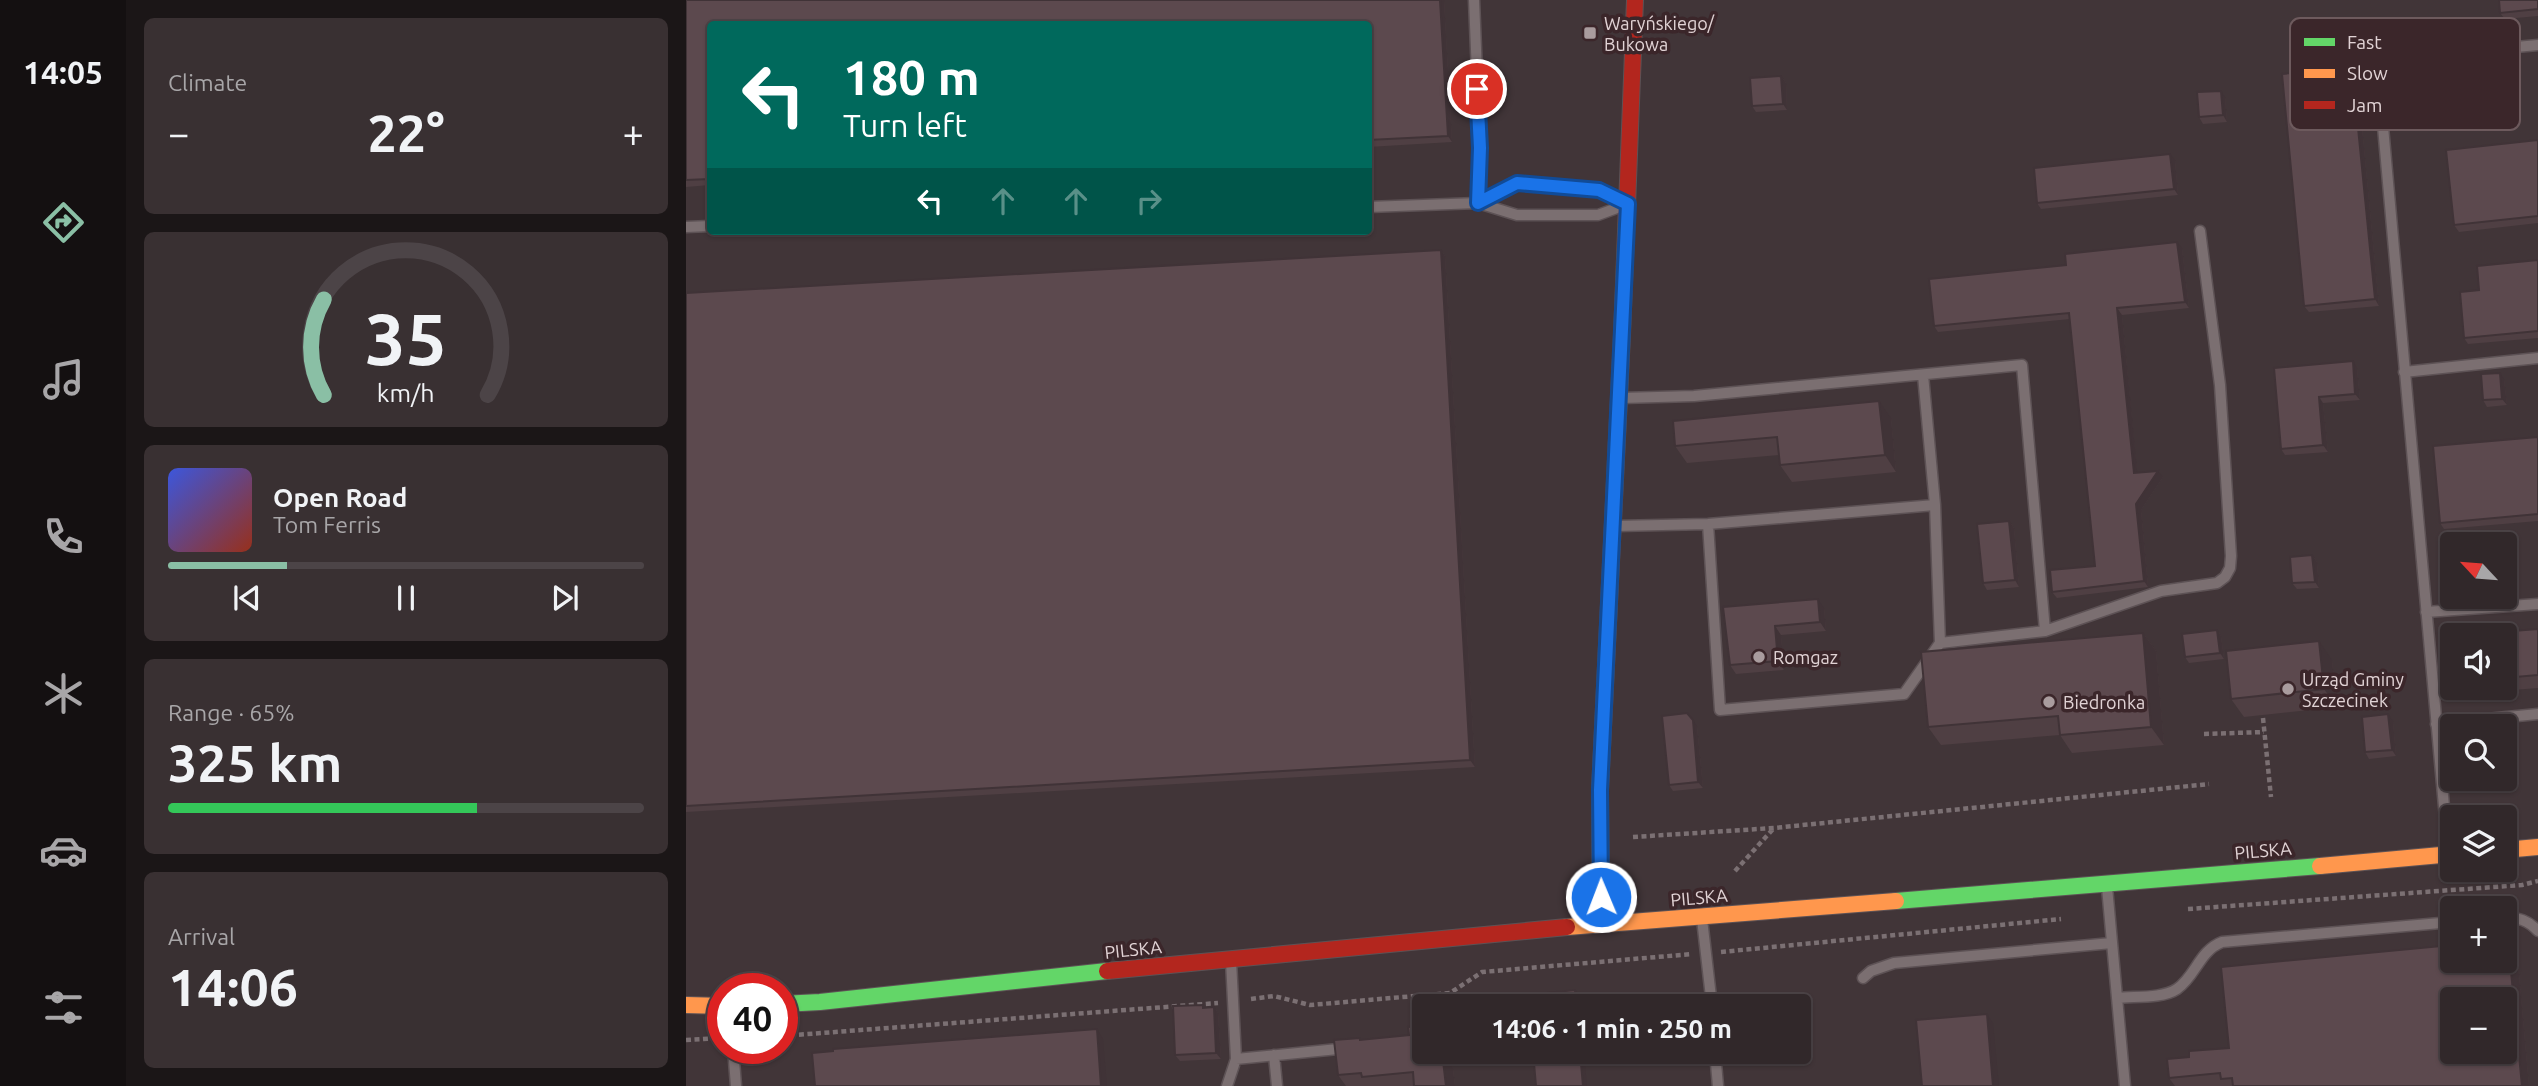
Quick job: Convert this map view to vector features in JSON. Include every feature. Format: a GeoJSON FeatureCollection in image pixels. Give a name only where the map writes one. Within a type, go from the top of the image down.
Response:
{"type":"FeatureCollection","features":[{"type":"Feature","properties":{"kind":"street"},"geometry":{"type":"LineString","coordinates":[[1601,924],[1600,790],[1635,0]]}},
{"type":"Feature","properties":{"kind":"street"},"geometry":{"type":"LineString","coordinates":[[2517,848],[2538,847]]}},
{"type":"Feature","properties":{"kind":"street","name":"PILSKA"},"geometry":{"type":"LineString","coordinates":[[798,1003],[1231,958],[1601,924],[2106,885],[2440,855]]}},
{"type":"Feature","properties":{"kind":"street"},"geometry":{"type":"LineString","coordinates":[[686,1005],[707,1006]]}},
{"type":"Feature","properties":{"kind":"lane"},"geometry":{"type":"LineString","coordinates":[[1474,0],[1480,148],[1478,203]]}},
{"type":"Feature","properties":{"kind":"lane"},"geometry":{"type":"LineString","coordinates":[[2520,47],[2538,45]]}},
{"type":"Feature","properties":{"kind":"lane"},"geometry":{"type":"LineString","coordinates":[[2383,130],[2444,805]]}},
{"type":"Feature","properties":{"kind":"lane"},"geometry":{"type":"LineString","coordinates":[[1478,203],[1517,183],[1599,190],[1628,204]]}},
{"type":"Feature","properties":{"kind":"lane"},"geometry":{"type":"LineString","coordinates":[[1372,206],[1478,203],[1517,215],[1598,215],[1628,204]]}},
{"type":"Feature","properties":{"kind":"lane"},"geometry":{"type":"LineString","coordinates":[[686,227],[707,226]]}},
{"type":"Feature","properties":{"kind":"lane"},"geometry":{"type":"LineString","coordinates":[[1940,643],[2045,631],[2161,591],[2217,583],[2225,577],[2230,568],[2231,542],[2220,385],[2200,231]]}},
{"type":"Feature","properties":{"kind":"lane"},"geometry":{"type":"LineString","coordinates":[[2404,372],[2538,358]]}},
{"type":"Feature","properties":{"kind":"lane"},"geometry":{"type":"LineString","coordinates":[[1618,398],[1694,396],[2022,365],[2045,631]]}},
{"type":"Feature","properties":{"kind":"lane"},"geometry":{"type":"LineString","coordinates":[[1708,524],[1720,710],[1904,694],[1940,643],[1935,505],[1923,375]]}},
{"type":"Feature","properties":{"kind":"lane"},"geometry":{"type":"LineString","coordinates":[[1613,526],[1708,524],[1935,505]]}},
{"type":"Feature","properties":{"kind":"lane"},"geometry":{"type":"LineString","coordinates":[[2426,612],[2538,604]]}},
{"type":"Feature","properties":{"kind":"lane"},"geometry":{"type":"LineString","coordinates":[[2435,724],[2538,715]]}},
{"type":"Feature","properties":{"kind":"lane"},"geometry":{"type":"LineString","coordinates":[[2106,885],[2125,1086]]}},
{"type":"Feature","properties":{"kind":"lane"},"geometry":{"type":"LineString","coordinates":[[1702,916],[1711,994]]}},
{"type":"Feature","properties":{"kind":"lane"},"geometry":{"type":"LineString","coordinates":[[2517,918],[2531,923],[2538,931]]}},
{"type":"Feature","properties":{"kind":"lane"},"geometry":{"type":"LineString","coordinates":[[2117,998],[2166,994],[2176,990],[2206,951],[2222,942],[2440,923]]}},
{"type":"Feature","properties":{"kind":"lane"},"geometry":{"type":"LineString","coordinates":[[1863,978],[1871,971],[1894,963],[2112,943]]}},
{"type":"Feature","properties":{"kind":"lane"},"geometry":{"type":"LineString","coordinates":[[1227,1086],[1236,1059],[1231,958]]}},
{"type":"Feature","properties":{"kind":"lane"},"geometry":{"type":"LineString","coordinates":[[1236,1059],[1363,1046]]}},
{"type":"Feature","properties":{"kind":"lane"},"geometry":{"type":"LineString","coordinates":[[1274,1055],[1277,1086]]}},
{"type":"Feature","properties":{"kind":"lane"},"geometry":{"type":"LineString","coordinates":[[734,1064],[736,1086]]}},
{"type":"Feature","properties":{"kind":"lane"},"geometry":{"type":"LineString","coordinates":[[1716,1064],[1718,1086]]}},
{"type":"Feature","properties":{"kind":"path"},"geometry":{"type":"LineString","coordinates":[[2263,718],[2271,797]]}},
{"type":"Feature","properties":{"kind":"path"},"geometry":{"type":"LineString","coordinates":[[2204,734],[2264,732]]}},
{"type":"Feature","properties":{"kind":"path"},"geometry":{"type":"LineString","coordinates":[[1633,837],[1774,828],[2209,784]]}},
{"type":"Feature","properties":{"kind":"path"},"geometry":{"type":"LineString","coordinates":[[1735,871],[1774,828]]}},
{"type":"Feature","properties":{"kind":"path"},"geometry":{"type":"LineString","coordinates":[[2176,909],[2522,886],[2538,881]]}},
{"type":"Feature","properties":{"kind":"path"},"geometry":{"type":"LineString","coordinates":[[798,1035],[1274,996],[1310,1005],[1450,993],[1482,972],[2068,919]]}},
{"type":"Feature","properties":{"kind":"path"},"geometry":{"type":"LineString","coordinates":[[686,1040],[707,1039]]}},
{"type":"Feature","properties":{"kind":"building"},"geometry":{"type":"Polygon","coordinates":[[[686,0],[1440,0],[1448,136],[1372,140],[1372,21],[707,21],[707,179],[686,180],[686,0]]]}},
{"type":"Feature","properties":{"kind":"building"},"geometry":{"type":"Polygon","coordinates":[[[2499,0],[2538,0],[2538,9],[2500,13],[2499,0]]]}},
{"type":"Feature","properties":{"kind":"building"},"geometry":{"type":"Polygon","coordinates":[[[2290,73],[2290,130],[2358,130],[2375,299],[2304,306],[2282,74],[2290,73]]]}},
{"type":"Feature","properties":{"kind":"building"},"geometry":{"type":"Polygon","coordinates":[[[1781,76],[1783,104],[1752,106],[1750,78],[1781,76]]]}},
{"type":"Feature","properties":{"kind":"building"},"geometry":{"type":"Polygon","coordinates":[[[2221,91],[2223,115],[2199,117],[2197,92],[2221,91]]]}},
{"type":"Feature","properties":{"kind":"building"},"geometry":{"type":"Polygon","coordinates":[[[2538,140],[2538,216],[2454,225],[2446,150],[2538,140]]]}},
{"type":"Feature","properties":{"kind":"building"},"geometry":{"type":"Polygon","coordinates":[[[2170,154],[2174,189],[2037,203],[2034,168],[2170,154]]]}},
{"type":"Feature","properties":{"kind":"building"},"geometry":{"type":"Polygon","coordinates":[[[2177,242],[2185,302],[2117,308],[2134,473],[2158,471],[2136,504],[2144,581],[2052,592],[2050,570],[2095,566],[2069,313],[1934,326],[1929,279],[2066,265],[2065,254],[2177,242]]]}},
{"type":"Feature","properties":{"kind":"building"},"geometry":{"type":"Polygon","coordinates":[[[1441,250],[1470,760],[686,806],[686,293],[1441,250]]]}},
{"type":"Feature","properties":{"kind":"building"},"geometry":{"type":"Polygon","coordinates":[[[2538,260],[2538,331],[2464,338],[2460,292],[2479,290],[2477,266],[2538,260]]]}},
{"type":"Feature","properties":{"kind":"building"},"geometry":{"type":"Polygon","coordinates":[[[2353,361],[2355,394],[2319,397],[2323,445],[2281,449],[2274,368],[2353,361]]]}},
{"type":"Feature","properties":{"kind":"building"},"geometry":{"type":"Polygon","coordinates":[[[2500,373],[2502,399],[2483,400],[2481,374],[2500,373]]]}},
{"type":"Feature","properties":{"kind":"building"},"geometry":{"type":"Polygon","coordinates":[[[1879,401],[1885,455],[1780,465],[1777,437],[1675,446],[1673,421],[1879,401]]]}},
{"type":"Feature","properties":{"kind":"building"},"geometry":{"type":"Polygon","coordinates":[[[2538,437],[2538,514],[2440,523],[2433,446],[2538,437]]]}},
{"type":"Feature","properties":{"kind":"building"},"geometry":{"type":"Polygon","coordinates":[[[2009,521],[2015,580],[1983,583],[1977,524],[2009,521]]]}},
{"type":"Feature","properties":{"kind":"building"},"geometry":{"type":"Polygon","coordinates":[[[2312,555],[2315,582],[2292,583],[2290,557],[2312,555]]]}},
{"type":"Feature","properties":{"kind":"building"},"geometry":{"type":"Polygon","coordinates":[[[1818,599],[1820,622],[1775,626],[1778,661],[1730,665],[1723,607],[1818,599]]]}},
{"type":"Feature","properties":{"kind":"building"},"geometry":{"type":"Polygon","coordinates":[[[2538,629],[2538,675],[2517,677],[2517,631],[2538,629]]]}},
{"type":"Feature","properties":{"kind":"building"},"geometry":{"type":"Polygon","coordinates":[[[2217,630],[2220,653],[2185,657],[2182,634],[2217,630]]]}},
{"type":"Feature","properties":{"kind":"building","name":"Biedronka"},"geometry":{"type":"Polygon","coordinates":[[[2143,633],[2151,727],[2060,735],[2058,716],[1928,727],[1921,652],[2143,633]]]}},
{"type":"Feature","properties":{"kind":"building"},"geometry":{"type":"Polygon","coordinates":[[[2319,641],[2324,689],[2231,699],[2226,651],[2319,641]]]}},
{"type":"Feature","properties":{"kind":"building"},"geometry":{"type":"Polygon","coordinates":[[[1687,713],[1693,720],[1698,782],[1669,785],[1662,716],[1687,713]]]}},
{"type":"Feature","properties":{"kind":"building"},"geometry":{"type":"Polygon","coordinates":[[[2388,714],[2392,750],[2365,752],[2362,717],[2388,714]]]}},
{"type":"Feature","properties":{"kind":"building"},"geometry":{"type":"Polygon","coordinates":[[[2440,946],[2440,973],[2511,973],[2513,987],[2440,987],[2440,1064],[2517,1064],[2517,1034],[2522,1086],[2233,1086],[2232,1078],[2221,1079],[2220,1073],[2169,1078],[2167,1059],[2189,1057],[2189,1051],[2229,1048],[2221,967],[2440,946]]]}},
{"type":"Feature","properties":{"kind":"building"},"geometry":{"type":"Polygon","coordinates":[[[1575,990],[1575,994],[1537,994],[1575,990]]]}},
{"type":"Feature","properties":{"kind":"building"},"geometry":{"type":"Polygon","coordinates":[[[1203,1005],[1203,1008],[1214,1007],[1216,1053],[1175,1055],[1173,1006],[1203,1005]]]}},
{"type":"Feature","properties":{"kind":"building"},"geometry":{"type":"Polygon","coordinates":[[[1987,1014],[1993,1086],[1922,1086],[1916,1020],[1987,1014]]]}},
{"type":"Feature","properties":{"kind":"building"},"geometry":{"type":"Polygon","coordinates":[[[1408,1027],[1412,1027],[1412,1064],[1443,1064],[1446,1086],[1414,1086],[1413,1072],[1362,1077],[1361,1073],[1338,1075],[1334,1040],[1409,1035],[1408,1027]]]}},
{"type":"Feature","properties":{"kind":"building"},"geometry":{"type":"Polygon","coordinates":[[[1097,1029],[1101,1086],[815,1086],[812,1053],[833,1049],[1097,1029]]]}},
{"type":"Feature","properties":{"kind":"building"},"geometry":{"type":"Polygon","coordinates":[[[1534,1064],[1581,1064],[1583,1086],[1536,1086],[1534,1064]]]}},
{"type":"Feature","properties":{"kind":"traffic: fast"},"geometry":{"type":"LineString","coordinates":[[1601,924],[1600,790],[1622,335]]}},
{"type":"Feature","properties":{"kind":"traffic: fast"},"geometry":{"type":"LineString","coordinates":[[1896,901],[2320,866]]}},
{"type":"Feature","properties":{"kind":"traffic: fast"},"geometry":{"type":"LineString","coordinates":[[798,1003],[1107,971]]}},
{"type":"Feature","properties":{"kind":"traffic: slow"},"geometry":{"type":"LineString","coordinates":[[2517,849],[2538,847]]}},
{"type":"Feature","properties":{"kind":"traffic: slow"},"geometry":{"type":"LineString","coordinates":[[2320,866],[2440,855]]}},
{"type":"Feature","properties":{"kind":"traffic: slow"},"geometry":{"type":"LineString","coordinates":[[1567,927],[1896,901]]}},
{"type":"Feature","properties":{"kind":"traffic: slow"},"geometry":{"type":"LineString","coordinates":[[686,1005],[707,1006]]}},
{"type":"Feature","properties":{"kind":"traffic: jam"},"geometry":{"type":"LineString","coordinates":[[1622,335],[1635,0]]}},
{"type":"Feature","properties":{"kind":"traffic: jam"},"geometry":{"type":"LineString","coordinates":[[1107,971],[1567,927]]}},
{"type":"Feature","properties":{"kind":"place","name":"Waryńskiego/ Bukowa"},"geometry":{"type":"Point","coordinates":[1590,33]}},
{"type":"Feature","properties":{"kind":"place","name":"Romgaz"},"geometry":{"type":"Point","coordinates":[1759,657]}},
{"type":"Feature","properties":{"kind":"place","name":"Urząd Gminy Szczecinek"},"geometry":{"type":"Point","coordinates":[2288,689]}},
{"type":"Feature","properties":{"kind":"place","name":"Biedronka"},"geometry":{"type":"Point","coordinates":[2049,702]}},
{"type":"Feature","properties":{"kind":"route"},"geometry":{"type":"LineString","coordinates":[[1477,89],[1480,148],[1478,203],[1517,183],[1599,190],[1628,204],[1600,790],[1601,897]]}}]}
